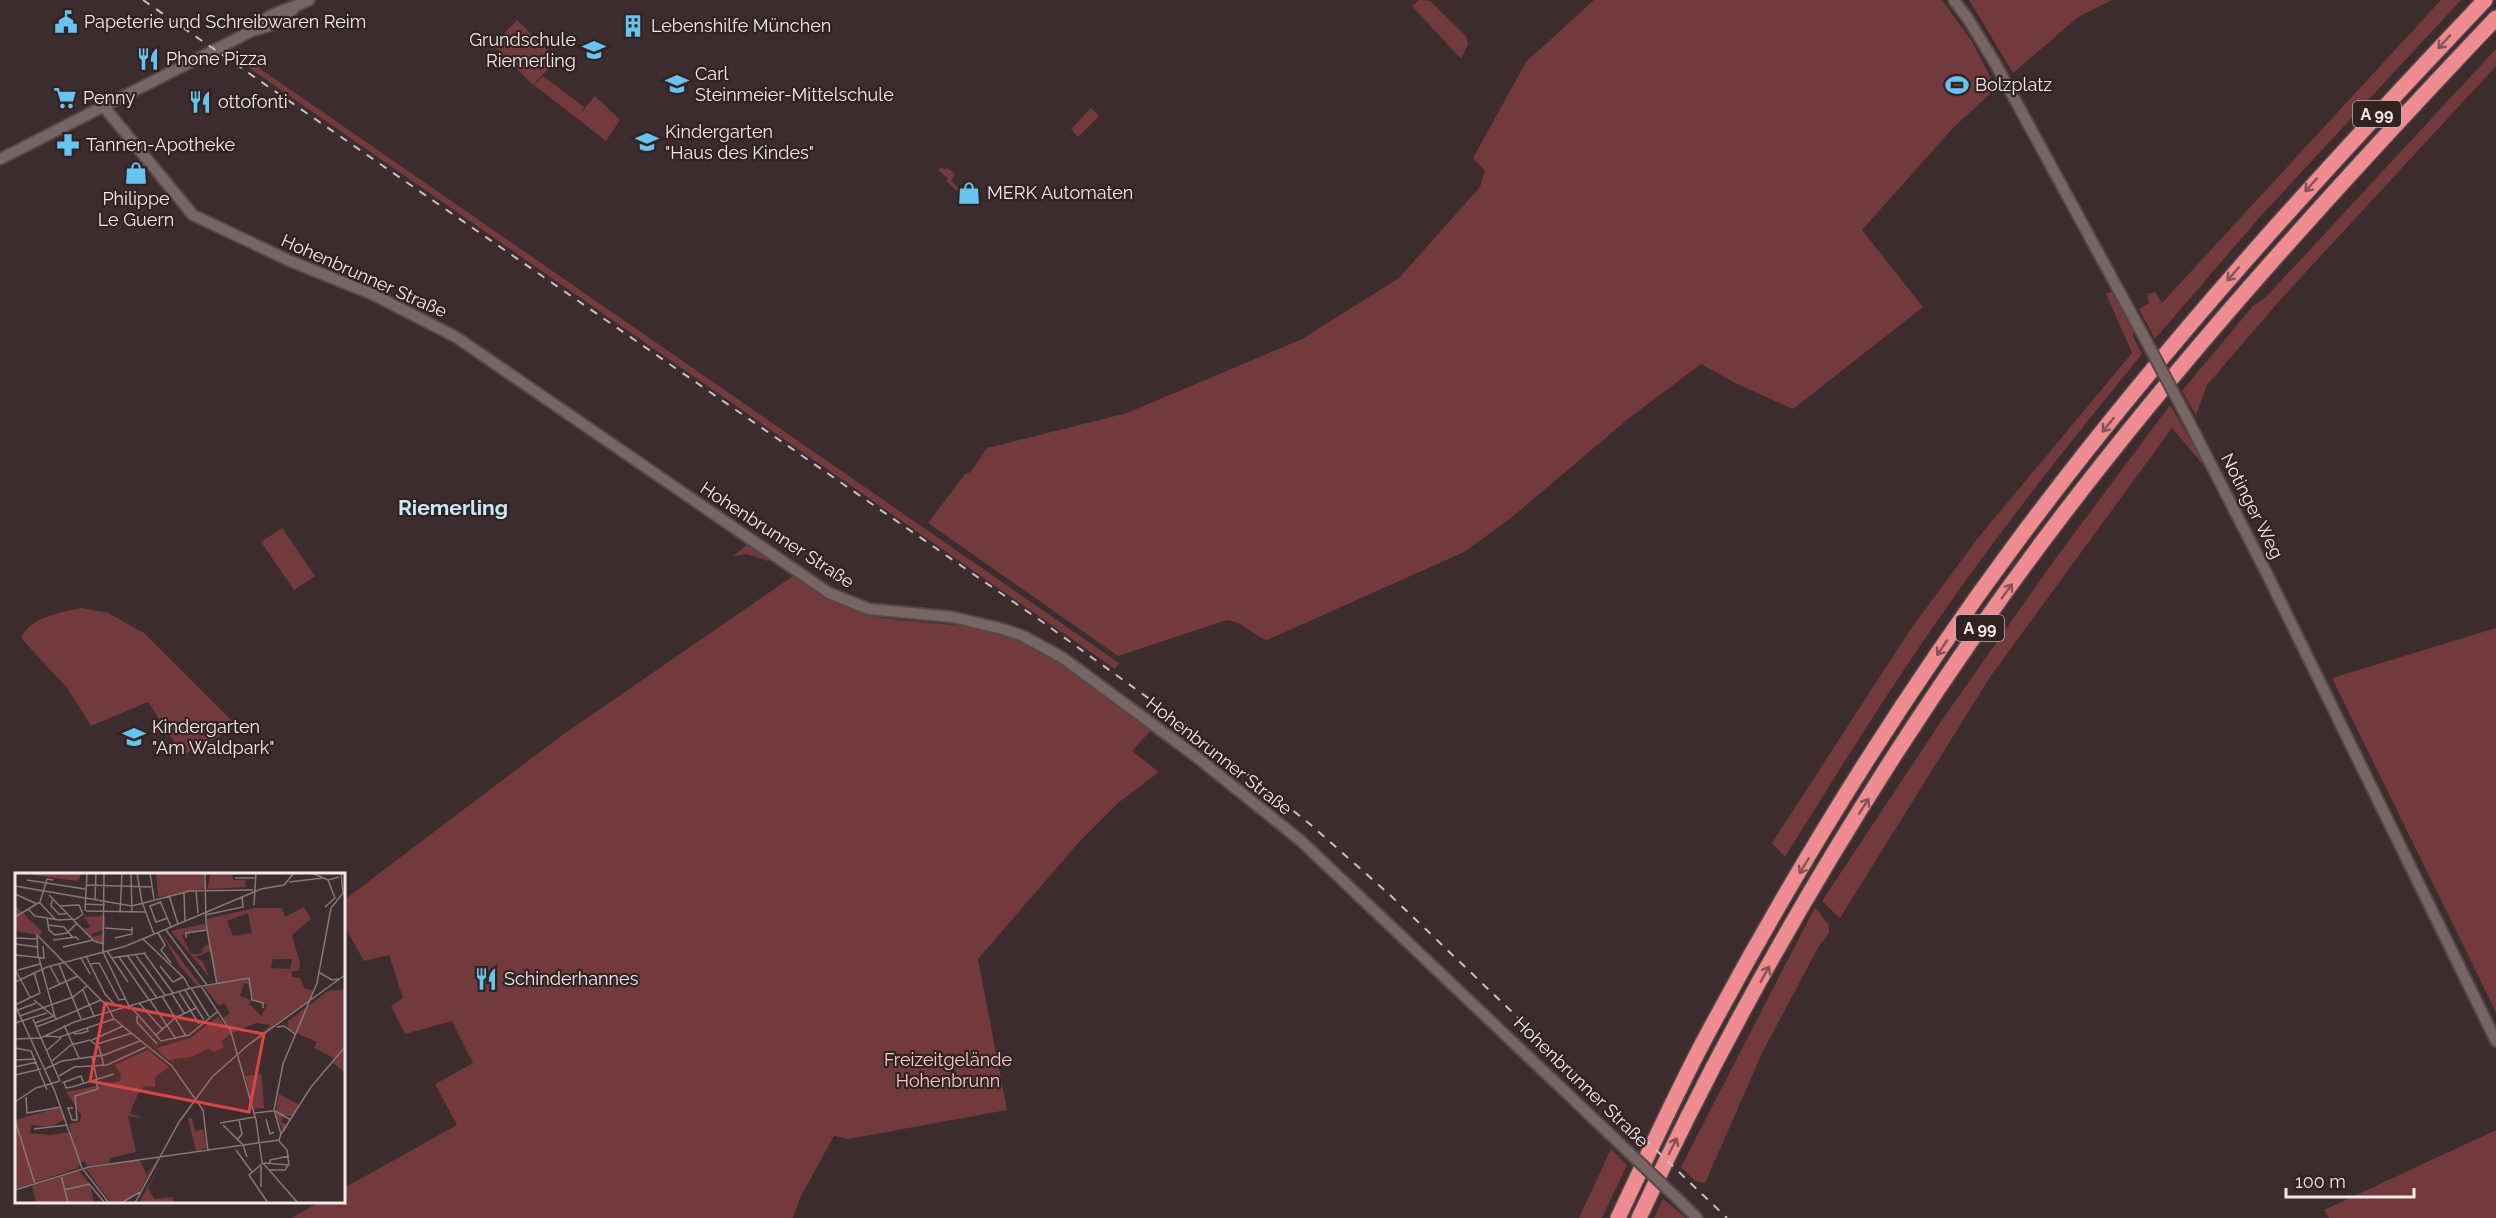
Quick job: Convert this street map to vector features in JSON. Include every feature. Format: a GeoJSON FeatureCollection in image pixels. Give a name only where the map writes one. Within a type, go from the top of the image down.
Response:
{"type":"FeatureCollection","features":[{"type":"Feature","properties":{"kind":"highway","name":"A 99"},"geometry":{"type":"LineString","coordinates":[[1618,1218],[1700,1050],[1784,898],[1903,705],[1973,603],[2080,460],[2188,327],[2271,230],[2484,0]]}},
{"type":"Feature","properties":{"kind":"highway","name":"A 99"},"geometry":{"type":"LineString","coordinates":[[1639,1218],[1718,1060],[1800,911],[1920,717],[1982,625],[2095,474],[2216,327],[2378,144],[2496,18]]}},
{"type":"Feature","properties":{"kind":"street"},"geometry":{"type":"LineString","coordinates":[[0,159],[254,30],[264,28],[309,0]]}},
{"type":"Feature","properties":{"kind":"street","name":"Notinger Weg"},"geometry":{"type":"LineString","coordinates":[[1954,0],[1995,63],[2185,414],[2267,574],[2496,1041]]}},
{"type":"Feature","properties":{"kind":"street","name":"Hohenbrunner Straße"},"geometry":{"type":"LineString","coordinates":[[104,107],[193,215],[290,261],[372,294],[456,337],[829,593],[869,609],[958,618],[1002,629],[1023,636],[1063,658],[1194,755],[1300,840],[1698,1218]]}},
{"type":"Feature","properties":{"kind":"green space"},"geometry":{"type":"Polygon","coordinates":[[[1419,0],[1430,1],[1466,36],[1468,44],[1461,59],[1412,6],[1419,0]]]}},
{"type":"Feature","properties":{"kind":"green space"},"geometry":{"type":"Polygon","coordinates":[[[1594,0],[1942,0],[1971,40],[1995,86],[1991,93],[1953,128],[1862,230],[1923,307],[1793,409],[1735,383],[1701,364],[1628,419],[1511,518],[1464,552],[1267,640],[1238,623],[1227,620],[1118,656],[928,523],[965,474],[971,472],[987,448],[1127,413],[1302,339],[1399,278],[1480,187],[1485,171],[1473,158],[1526,62],[1594,0]]]}},
{"type":"Feature","properties":{"kind":"green space"},"geometry":{"type":"Polygon","coordinates":[[[1969,0],[2112,0],[2078,17],[2013,73],[1969,0]]]}},
{"type":"Feature","properties":{"kind":"green space"},"geometry":{"type":"Polygon","coordinates":[[[2441,0],[2461,0],[2258,219],[2155,339],[2139,309],[2149,303],[2147,294],[2155,292],[2162,303],[2441,0]]]}},
{"type":"Feature","properties":{"kind":"green space"},"geometry":{"type":"Polygon","coordinates":[[[517,20],[557,60],[533,85],[493,45],[517,20]]]}},
{"type":"Feature","properties":{"kind":"green space"},"geometry":{"type":"Polygon","coordinates":[[[2496,49],[2496,66],[2281,299],[2207,385],[2196,415],[2182,391],[2253,306],[2266,297],[2496,49]]]}},
{"type":"Feature","properties":{"kind":"green space"},"geometry":{"type":"Polygon","coordinates":[[[249,61],[1119,663],[1115,669],[245,65],[249,61]]]}},
{"type":"Feature","properties":{"kind":"green space"},"geometry":{"type":"Polygon","coordinates":[[[543,76],[584,107],[581,113],[595,96],[620,120],[606,141],[534,85],[543,76]]]}},
{"type":"Feature","properties":{"kind":"green space"},"geometry":{"type":"Polygon","coordinates":[[[1091,108],[1099,116],[1078,137],[1071,129],[1091,108]]]}},
{"type":"Feature","properties":{"kind":"green space"},"geometry":{"type":"Polygon","coordinates":[[[941,167],[955,174],[951,181],[959,188],[957,191],[946,181],[948,178],[938,170],[941,167]]]}},
{"type":"Feature","properties":{"kind":"green space"},"geometry":{"type":"Polygon","coordinates":[[[2112,292],[2133,331],[2133,337],[2142,354],[1974,569],[1852,749],[1785,857],[1772,843],[1910,630],[1978,538],[2132,353],[2106,294],[2112,292]]]}},
{"type":"Feature","properties":{"kind":"green space"},"geometry":{"type":"Polygon","coordinates":[[[2170,405],[2210,473],[2172,428],[1990,677],[1840,918],[1822,901],[1942,720],[2053,562],[2170,405]]]}},
{"type":"Feature","properties":{"kind":"green space"},"geometry":{"type":"Polygon","coordinates":[[[282,528],[315,576],[294,590],[261,542],[282,528]]]}},
{"type":"Feature","properties":{"kind":"green space"},"geometry":{"type":"Polygon","coordinates":[[[747,545],[770,559],[768,561],[747,554],[733,556],[747,545]]]}},
{"type":"Feature","properties":{"kind":"green space","name":"Freizeitgelände Hohenbrunn"},"geometry":{"type":"Polygon","coordinates":[[[793,576],[836,602],[859,612],[883,618],[986,631],[1020,642],[1040,652],[1079,676],[1152,729],[1132,751],[1159,772],[1118,803],[1080,841],[978,959],[1007,1110],[848,1139],[834,1136],[800,1198],[793,1218],[291,1218],[318,1203],[345,1203],[345,1187],[457,1125],[435,1084],[473,1063],[452,1021],[405,1034],[391,1006],[403,998],[389,955],[364,961],[345,928],[345,899],[561,736],[793,576]]]}},
{"type":"Feature","properties":{"kind":"green space"},"geometry":{"type":"Polygon","coordinates":[[[81,608],[108,613],[144,633],[233,722],[232,730],[183,755],[148,702],[91,726],[68,689],[21,638],[39,620],[81,608]]]}},
{"type":"Feature","properties":{"kind":"green space"},"geometry":{"type":"Polygon","coordinates":[[[2496,628],[2496,1012],[2332,678],[2496,628]]]}},
{"type":"Feature","properties":{"kind":"green space"},"geometry":{"type":"Polygon","coordinates":[[[1815,907],[1829,925],[1829,933],[1819,946],[1763,1051],[1705,1183],[1695,1181],[1681,1167],[1815,907]]]}},
{"type":"Feature","properties":{"kind":"green space"},"geometry":{"type":"Polygon","coordinates":[[[2496,1130],[2496,1218],[2329,1218],[2324,1210],[2496,1130]]]}},
{"type":"Feature","properties":{"kind":"green space"},"geometry":{"type":"Polygon","coordinates":[[[1611,1149],[1627,1165],[1602,1218],[1579,1218],[1611,1149]]]}},
{"type":"Feature","properties":{"kind":"green space"},"geometry":{"type":"Polygon","coordinates":[[[1663,1199],[1685,1217],[1654,1218],[1663,1199]]]}},
{"type":"Feature","properties":{"kind":"railway"},"geometry":{"type":"LineString","coordinates":[[143,0],[1044,623],[1187,726],[1311,825],[1390,895],[1727,1218]]}},
{"type":"Feature","properties":{"kind":"place","name":"Papeterie und Schreibwaren Reim"},"geometry":{"type":"Point","coordinates":[66,22]}},
{"type":"Feature","properties":{"kind":"place","name":"Lebenshilfe München"},"geometry":{"type":"Point","coordinates":[633,26]}},
{"type":"Feature","properties":{"kind":"place","name":"Grundschule Riemerling"},"geometry":{"type":"Point","coordinates":[594,50]}},
{"type":"Feature","properties":{"kind":"place","name":"Phone Pizza"},"geometry":{"type":"Point","coordinates":[148,59]}},
{"type":"Feature","properties":{"kind":"place","name":"Carl Steinmeier-Mittelschule"},"geometry":{"type":"Point","coordinates":[677,84]}},
{"type":"Feature","properties":{"kind":"place","name":"Bolzplatz"},"geometry":{"type":"Point","coordinates":[1957,85]}},
{"type":"Feature","properties":{"kind":"place","name":"Penny"},"geometry":{"type":"Point","coordinates":[65,98]}},
{"type":"Feature","properties":{"kind":"place","name":"ottofonti"},"geometry":{"type":"Point","coordinates":[200,102]}},
{"type":"Feature","properties":{"kind":"place","name":"Kindergarten \"Haus des Kindes\""},"geometry":{"type":"Point","coordinates":[647,142]}},
{"type":"Feature","properties":{"kind":"place","name":"Tannen-Apotheke"},"geometry":{"type":"Point","coordinates":[68,145]}},
{"type":"Feature","properties":{"kind":"place","name":"Philippe Le Guern"},"geometry":{"type":"Point","coordinates":[136,173]}},
{"type":"Feature","properties":{"kind":"place","name":"MERK Automaten"},"geometry":{"type":"Point","coordinates":[969,193]}},
{"type":"Feature","properties":{"kind":"place","name":"Kindergarten \"Am Waldpark\""},"geometry":{"type":"Point","coordinates":[134,737]}},
{"type":"Feature","properties":{"kind":"place","name":"Schinderhannes"},"geometry":{"type":"Point","coordinates":[486,979]}},
{"type":"Feature","properties":{"kind":"district","name":"Riemerling"},"geometry":{"type":"Point","coordinates":[453,508]}}]}
